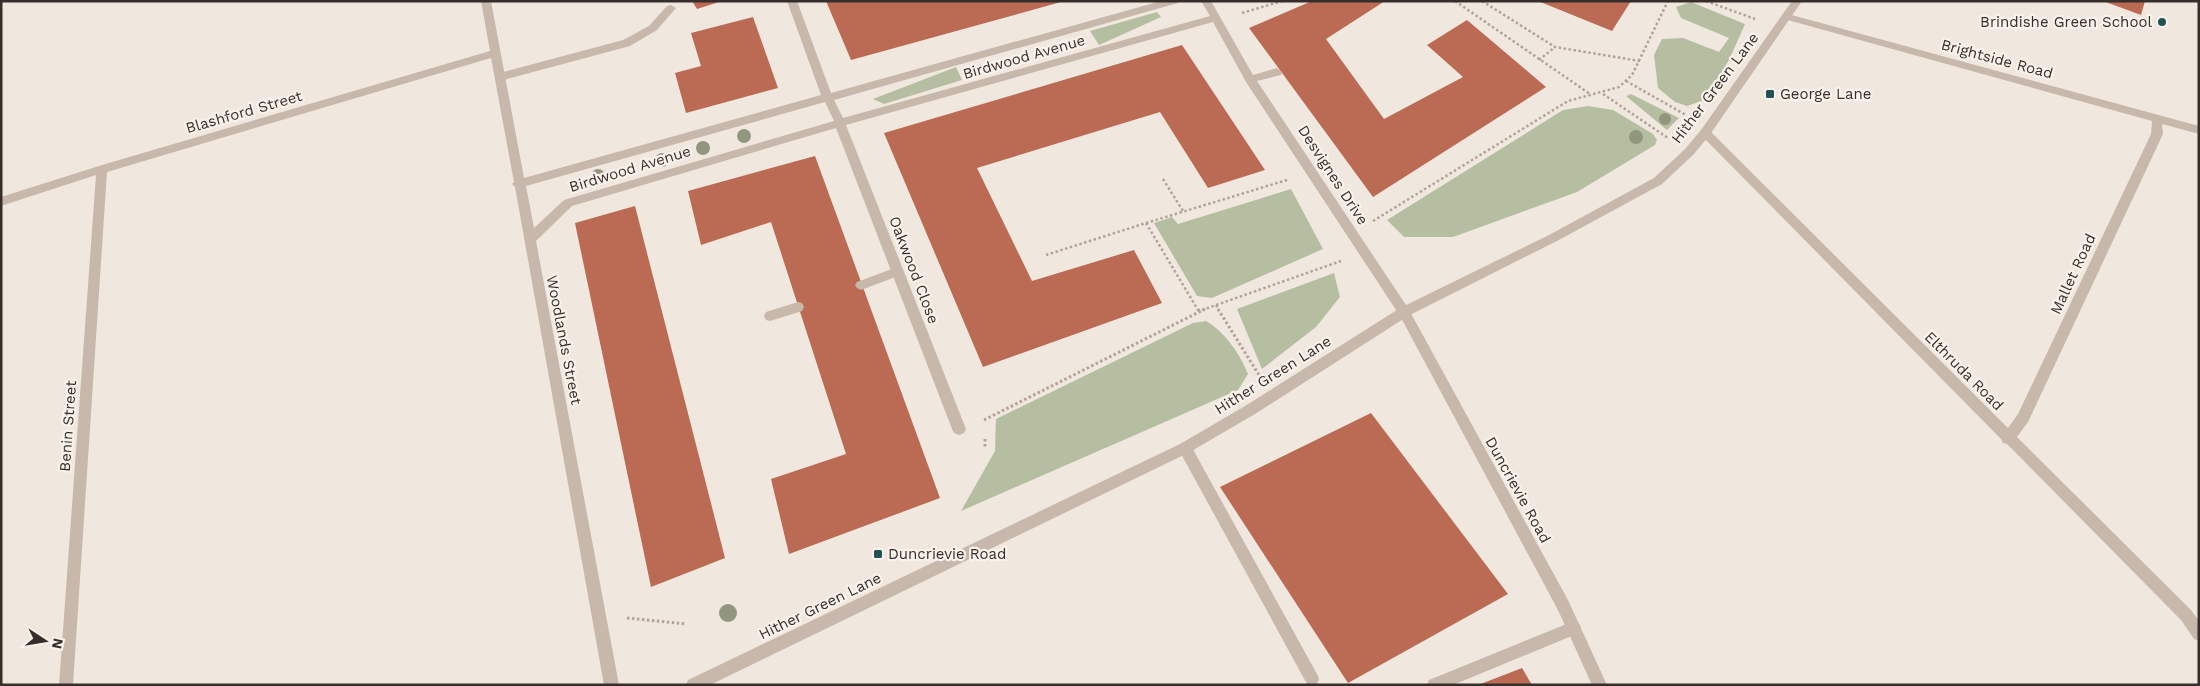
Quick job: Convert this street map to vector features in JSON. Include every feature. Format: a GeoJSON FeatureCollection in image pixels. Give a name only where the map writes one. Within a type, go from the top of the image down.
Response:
{"type":"FeatureCollection","features":[{"type":"Feature","properties":{"kind":"street","name":"Woodlands Street"},"geometry":{"type":"LineString","coordinates":[[486,1],[528,240],[612,685]]}},
{"type":"Feature","properties":{"kind":"street"},"geometry":{"type":"LineString","coordinates":[[792,1],[827,96],[840,123]]}},
{"type":"Feature","properties":{"kind":"street","name":"Birdwood Avenue"},"geometry":{"type":"LineString","coordinates":[[518,184],[827,96],[1174,1]]}},
{"type":"Feature","properties":{"kind":"street","name":"Desvignes Drive"},"geometry":{"type":"LineString","coordinates":[[1206,1],[1250,79],[1404,312]]}},
{"type":"Feature","properties":{"kind":"street","name":"Hither Green Lane"},"geometry":{"type":"LineString","coordinates":[[693,685],[1185,448],[1272,396],[1404,312],[1553,238],[1658,181],[1689,152],[1707,130],[1788,17],[1797,1]]}},
{"type":"Feature","properties":{"kind":"street"},"geometry":{"type":"LineString","coordinates":[[500,77],[626,43],[653,28],[671,8]]}},
{"type":"Feature","properties":{"kind":"street","name":"Brightside Road"},"geometry":{"type":"LineString","coordinates":[[1788,17],[2199,130]]}},
{"type":"Feature","properties":{"kind":"street","name":"Birdwood Avenue"},"geometry":{"type":"LineString","coordinates":[[528,240],[568,202],[840,123],[1216,18]]}},
{"type":"Feature","properties":{"kind":"street","name":"Blashford Street"},"geometry":{"type":"LineString","coordinates":[[1,202],[102,169],[496,53]]}},
{"type":"Feature","properties":{"kind":"street"},"geometry":{"type":"LineString","coordinates":[[1250,79],[1277,72]]}},
{"type":"Feature","properties":{"kind":"street","name":"Mallet Road"},"geometry":{"type":"LineString","coordinates":[[2008,439],[2023,418],[2157,134],[2158,120]]}},
{"type":"Feature","properties":{"kind":"street","name":"Oakwood Close"},"geometry":{"type":"LineString","coordinates":[[840,123],[959,429]]}},
{"type":"Feature","properties":{"kind":"street","name":"Elthruda Road"},"geometry":{"type":"LineString","coordinates":[[1707,130],[2008,439],[2186,615],[2199,634]]}},
{"type":"Feature","properties":{"kind":"street","name":"Benin Street"},"geometry":{"type":"LineString","coordinates":[[66,685],[102,169]]}},
{"type":"Feature","properties":{"kind":"street"},"geometry":{"type":"LineString","coordinates":[[861,285],[897,272]]}},
{"type":"Feature","properties":{"kind":"street"},"geometry":{"type":"LineString","coordinates":[[770,316],[798,307]]}},
{"type":"Feature","properties":{"kind":"street","name":"Duncrievie Road"},"geometry":{"type":"LineString","coordinates":[[1404,312],[1574,628],[1600,685]]}},
{"type":"Feature","properties":{"kind":"street"},"geometry":{"type":"LineString","coordinates":[[1185,448],[1309,683]]}},
{"type":"Feature","properties":{"kind":"street"},"geometry":{"type":"LineString","coordinates":[[1434,685],[1574,628]]}},
{"type":"Feature","properties":{"kind":"path"},"geometry":{"type":"LineString","coordinates":[[1216,18],[1250,12],[1282,1]]}},
{"type":"Feature","properties":{"kind":"path"},"geometry":{"type":"LineString","coordinates":[[1455,1],[1590,94]]}},
{"type":"Feature","properties":{"kind":"path"},"geometry":{"type":"LineString","coordinates":[[1482,1],[1555,47],[1640,61]]}},
{"type":"Feature","properties":{"kind":"path"},"geometry":{"type":"LineString","coordinates":[[1378,218],[1568,101],[1590,94],[1603,93],[1619,87],[1632,75],[1640,61],[1668,1]]}},
{"type":"Feature","properties":{"kind":"path"},"geometry":{"type":"LineString","coordinates":[[1706,1],[1780,28]]}},
{"type":"Feature","properties":{"kind":"path"},"geometry":{"type":"LineString","coordinates":[[1539,60],[1555,47]]}},
{"type":"Feature","properties":{"kind":"path"},"geometry":{"type":"LineString","coordinates":[[1626,81],[1707,130]]}},
{"type":"Feature","properties":{"kind":"path"},"geometry":{"type":"LineString","coordinates":[[1603,93],[1689,152]]}},
{"type":"Feature","properties":{"kind":"path"},"geometry":{"type":"LineString","coordinates":[[1046,255],[1311,172]]}},
{"type":"Feature","properties":{"kind":"path"},"geometry":{"type":"LineString","coordinates":[[1163,179],[1183,211]]}},
{"type":"Feature","properties":{"kind":"path"},"geometry":{"type":"LineString","coordinates":[[1146,223],[1199,311]]}},
{"type":"Feature","properties":{"kind":"path"},"geometry":{"type":"LineString","coordinates":[[985,428],[984,419],[1199,311],[1365,253]]}},
{"type":"Feature","properties":{"kind":"path"},"geometry":{"type":"LineString","coordinates":[[1216,305],[1272,396]]}},
{"type":"Feature","properties":{"kind":"path"},"geometry":{"type":"LineString","coordinates":[[985,438],[986,447]]}},
{"type":"Feature","properties":{"kind":"path"},"geometry":{"type":"LineString","coordinates":[[599,615],[686,624]]}},
{"type":"Feature","properties":{"kind":"green space"},"geometry":{"type":"Polygon","coordinates":[[[1691,2],[1745,24],[1729,60],[1704,100],[1687,106],[1675,102],[1658,88],[1654,55],[1662,39],[1683,38],[1719,52],[1729,38],[1681,18],[1676,7],[1691,2]]]}},
{"type":"Feature","properties":{"kind":"green space"},"geometry":{"type":"Polygon","coordinates":[[[1157,12],[1161,17],[1099,45],[1090,31],[1157,12]]]}},
{"type":"Feature","properties":{"kind":"green space"},"geometry":{"type":"Polygon","coordinates":[[[956,67],[962,80],[884,104],[873,99],[956,67]]]}},
{"type":"Feature","properties":{"kind":"green space"},"geometry":{"type":"Polygon","coordinates":[[[1631,94],[1679,118],[1667,130],[1626,96],[1631,94]]]}},
{"type":"Feature","properties":{"kind":"green space"},"geometry":{"type":"Polygon","coordinates":[[[1588,106],[1613,110],[1653,134],[1657,140],[1655,145],[1577,192],[1453,237],[1404,237],[1387,220],[1563,110],[1588,106]]]}},
{"type":"Feature","properties":{"kind":"green space"},"geometry":{"type":"Polygon","coordinates":[[[1291,189],[1323,249],[1212,298],[1197,296],[1154,223],[1172,217],[1178,224],[1291,189]]]}},
{"type":"Feature","properties":{"kind":"green space"},"geometry":{"type":"Polygon","coordinates":[[[1334,273],[1340,297],[1316,327],[1262,369],[1237,309],[1334,273]]]}},
{"type":"Feature","properties":{"kind":"green space"},"geometry":{"type":"Polygon","coordinates":[[[1206,321],[1226,337],[1245,366],[1248,374],[1238,390],[961,511],[995,451],[996,419],[1193,323],[1206,321]]]}},
{"type":"Feature","properties":{"kind":"building"},"geometry":{"type":"Polygon","coordinates":[[[692,1],[719,1],[719,2],[697,9],[692,1]]]}},
{"type":"Feature","properties":{"kind":"building"},"geometry":{"type":"Polygon","coordinates":[[[826,1],[1061,1],[1061,2],[851,60],[826,1]]]}},
{"type":"Feature","properties":{"kind":"building"},"geometry":{"type":"Polygon","coordinates":[[[1312,1],[1385,1],[1326,39],[1384,119],[1463,77],[1427,45],[1467,20],[1546,87],[1373,197],[1249,28],[1312,1]]]}},
{"type":"Feature","properties":{"kind":"building"},"geometry":{"type":"Polygon","coordinates":[[[1538,1],[1631,1],[1612,31],[1538,1]]]}},
{"type":"Feature","properties":{"kind":"building"},"geometry":{"type":"Polygon","coordinates":[[[2103,1],[2145,1],[2141,15],[2103,1]]]}},
{"type":"Feature","properties":{"kind":"building"},"geometry":{"type":"Polygon","coordinates":[[[753,17],[778,88],[686,113],[675,73],[701,66],[691,33],[753,17]]]}},
{"type":"Feature","properties":{"kind":"building"},"geometry":{"type":"Polygon","coordinates":[[[1182,45],[1265,170],[1208,188],[1160,112],[977,168],[1032,281],[1134,250],[1162,303],[983,367],[884,133],[1182,45]]]}},
{"type":"Feature","properties":{"kind":"building"},"geometry":{"type":"Polygon","coordinates":[[[815,156],[940,498],[789,554],[771,479],[846,454],[771,222],[701,245],[688,191],[815,156]]]}},
{"type":"Feature","properties":{"kind":"building"},"geometry":{"type":"Polygon","coordinates":[[[635,206],[725,558],[651,587],[575,223],[635,206]]]}},
{"type":"Feature","properties":{"kind":"building"},"geometry":{"type":"Polygon","coordinates":[[[1371,413],[1508,594],[1348,683],[1220,487],[1371,413]]]}},
{"type":"Feature","properties":{"kind":"building"},"geometry":{"type":"Polygon","coordinates":[[[1522,668],[1532,685],[1478,685],[1522,668]]]}},
{"type":"Feature","properties":{"kind":"place","name":"Brindishe Green School"},"geometry":{"type":"Point","coordinates":[2162,22]}},
{"type":"Feature","properties":{"kind":"place","name":"George Lane"},"geometry":{"type":"Point","coordinates":[1770,94]}},
{"type":"Feature","properties":{"kind":"place","name":"Duncrievie Road"},"geometry":{"type":"Point","coordinates":[878,554]}}]}
